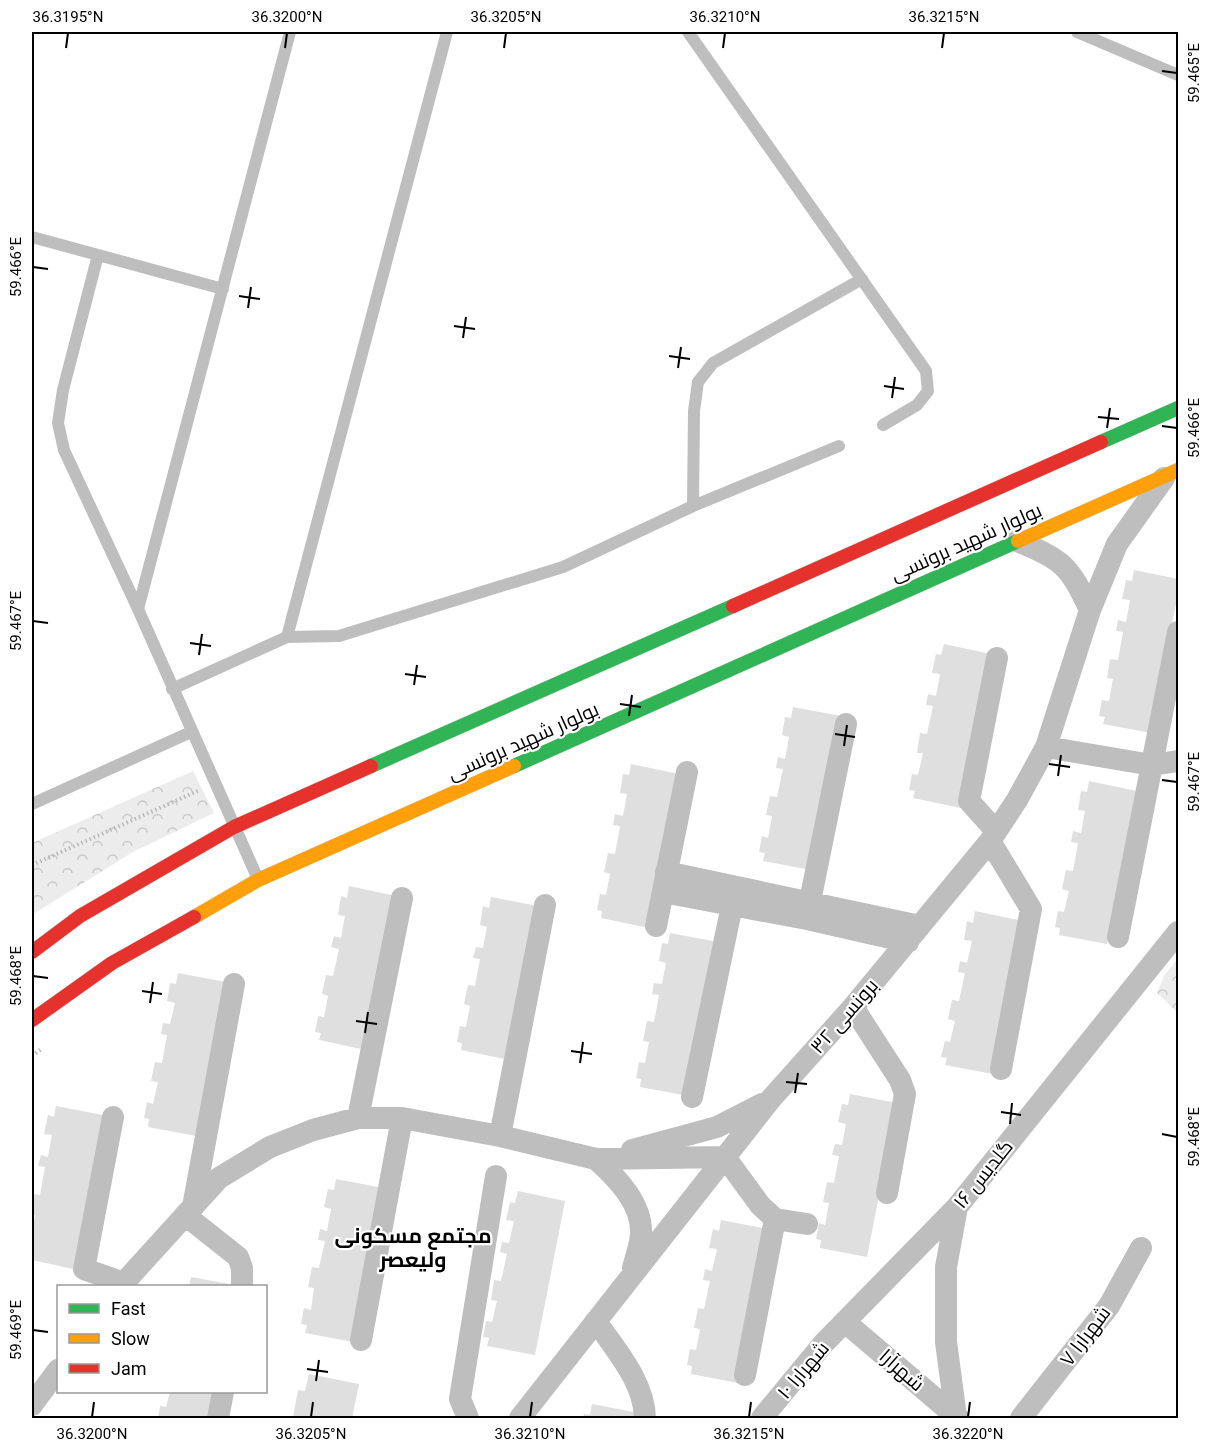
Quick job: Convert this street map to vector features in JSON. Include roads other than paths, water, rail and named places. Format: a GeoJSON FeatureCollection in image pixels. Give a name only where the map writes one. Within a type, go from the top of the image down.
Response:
{"type":"FeatureCollection","features":[{"type":"Feature","properties":{"kind":"main road","name":"بولوار شهید برونسی"},"geometry":{"type":"LineString","coordinates":[[32,952],[80,916],[234,827],[1179,408]]}},
{"type":"Feature","properties":{"kind":"main road","name":"بولوار شهید برونسی"},"geometry":{"type":"LineString","coordinates":[[32,1020],[112,963],[258,880],[1172,474]]}},
{"type":"Feature","properties":{"kind":"street","name":"برونسی ۳۲"},"geometry":{"type":"LineString","coordinates":[[520,1419],[770,1100],[853,1007],[993,836],[1017,800],[1046,747],[1090,610],[1117,544],[1172,474]]}},
{"type":"Feature","properties":{"kind":"street"},"geometry":{"type":"LineString","coordinates":[[1017,541],[1055,556],[1075,576],[1090,610]]}},
{"type":"Feature","properties":{"kind":"street"},"geometry":{"type":"LineString","coordinates":[[1118,937],[1179,632]]}},
{"type":"Feature","properties":{"kind":"street"},"geometry":{"type":"LineString","coordinates":[[998,658],[969,801],[993,836],[1031,909],[1001,1069]]}},
{"type":"Feature","properties":{"kind":"street"},"geometry":{"type":"LineString","coordinates":[[808,911],[846,724]]}},
{"type":"Feature","properties":{"kind":"street"},"geometry":{"type":"LineString","coordinates":[[1046,747],[1152,765],[1179,761]]}},
{"type":"Feature","properties":{"kind":"street"},"geometry":{"type":"LineString","coordinates":[[656,926],[687,772]]}},
{"type":"Feature","properties":{"kind":"street"},"geometry":{"type":"LineString","coordinates":[[665,882],[914,934]]}},
{"type":"Feature","properties":{"kind":"street"},"geometry":{"type":"LineString","coordinates":[[358,1118],[402,897]]}},
{"type":"Feature","properties":{"kind":"street"},"geometry":{"type":"LineString","coordinates":[[692,1097],[734,897]]}},
{"type":"Feature","properties":{"kind":"street"},"geometry":{"type":"LineString","coordinates":[[501,1136],[545,904]]}},
{"type":"Feature","properties":{"kind":"street","name":"گلدیس ۱۶"},"geometry":{"type":"LineString","coordinates":[[845,1322],[957,1207],[1179,932]]}},
{"type":"Feature","properties":{"kind":"street"},"geometry":{"type":"LineString","coordinates":[[189,1211],[234,984]]}},
{"type":"Feature","properties":{"kind":"street"},"geometry":{"type":"LineString","coordinates":[[853,1007],[900,1080],[905,1094],[887,1193]]}},
{"type":"Feature","properties":{"kind":"street"},"geometry":{"type":"LineString","coordinates":[[596,1159],[717,1127],[770,1100]]}},
{"type":"Feature","properties":{"kind":"street"},"geometry":{"type":"LineString","coordinates":[[112,1117],[84,1269],[123,1285],[219,1178],[270,1147],[313,1130],[358,1118],[402,1118],[501,1136],[596,1159],[724,1157],[760,1205],[775,1219],[807,1224]]}},
{"type":"Feature","properties":{"kind":"street"},"geometry":{"type":"LineString","coordinates":[[361,1340],[402,1118]]}},
{"type":"Feature","properties":{"kind":"street"},"geometry":{"type":"LineString","coordinates":[[596,1159],[618,1179],[634,1205],[641,1233],[632,1275]]}},
{"type":"Feature","properties":{"kind":"street"},"geometry":{"type":"LineString","coordinates":[[468,1419],[460,1400],[496,1176]]}},
{"type":"Feature","properties":{"kind":"street"},"geometry":{"type":"LineString","coordinates":[[957,1207],[946,1267],[946,1341],[957,1418]]}},
{"type":"Feature","properties":{"kind":"street"},"geometry":{"type":"LineString","coordinates":[[189,1211],[238,1257],[242,1268],[242,1285]]}},
{"type":"Feature","properties":{"kind":"street"},"geometry":{"type":"LineString","coordinates":[[745,1375],[775,1219]]}},
{"type":"Feature","properties":{"kind":"street","name":"شهرارا ۷"},"geometry":{"type":"LineString","coordinates":[[1021,1419],[1109,1306],[1141,1248]]}},
{"type":"Feature","properties":{"kind":"street"},"geometry":{"type":"LineString","coordinates":[[596,1321],[635,1378],[644,1399],[645,1419]]}},
{"type":"Feature","properties":{"kind":"street","name":"شهرآرا"},"geometry":{"type":"LineString","coordinates":[[845,1322],[957,1418]]}},
{"type":"Feature","properties":{"kind":"street","name":"شهرارا ۱۰"},"geometry":{"type":"LineString","coordinates":[[762,1419],[824,1343],[845,1322]]}},
{"type":"Feature","properties":{"kind":"street"},"geometry":{"type":"LineString","coordinates":[[35,1396],[57,1371]]}},
{"type":"Feature","properties":{"kind":"street"},"geometry":{"type":"LineString","coordinates":[[218,1419],[223,1393]]}},
{"type":"Feature","properties":{"kind":"lane"},"geometry":{"type":"LineString","coordinates":[[138,609],[290,32]]}},
{"type":"Feature","properties":{"kind":"lane"},"geometry":{"type":"LineString","coordinates":[[287,637],[447,32]]}},
{"type":"Feature","properties":{"kind":"lane"},"geometry":{"type":"LineString","coordinates":[[688,32],[927,371],[928,391],[917,405],[883,424]]}},
{"type":"Feature","properties":{"kind":"lane"},"geometry":{"type":"LineString","coordinates":[[1077,32],[1179,75]]}},
{"type":"Feature","properties":{"kind":"lane"},"geometry":{"type":"LineString","coordinates":[[32,237],[223,289]]}},
{"type":"Feature","properties":{"kind":"lane"},"geometry":{"type":"LineString","coordinates":[[98,255],[63,390],[58,423],[64,450],[138,609],[258,880]]}},
{"type":"Feature","properties":{"kind":"lane"},"geometry":{"type":"LineString","coordinates":[[693,506],[694,411],[698,382],[712,363],[862,279]]}},
{"type":"Feature","properties":{"kind":"lane"},"geometry":{"type":"LineString","coordinates":[[172,689],[287,637],[339,636],[563,567],[693,506],[839,446]]}},
{"type":"Feature","properties":{"kind":"lane"},"geometry":{"type":"LineString","coordinates":[[32,804],[191,732]]}},
{"type":"Feature","properties":{"kind":"district","name":"مجتمع مسکونی ولیعصر"},"geometry":{"type":"Point","coordinates":[413,1248]}}]}
